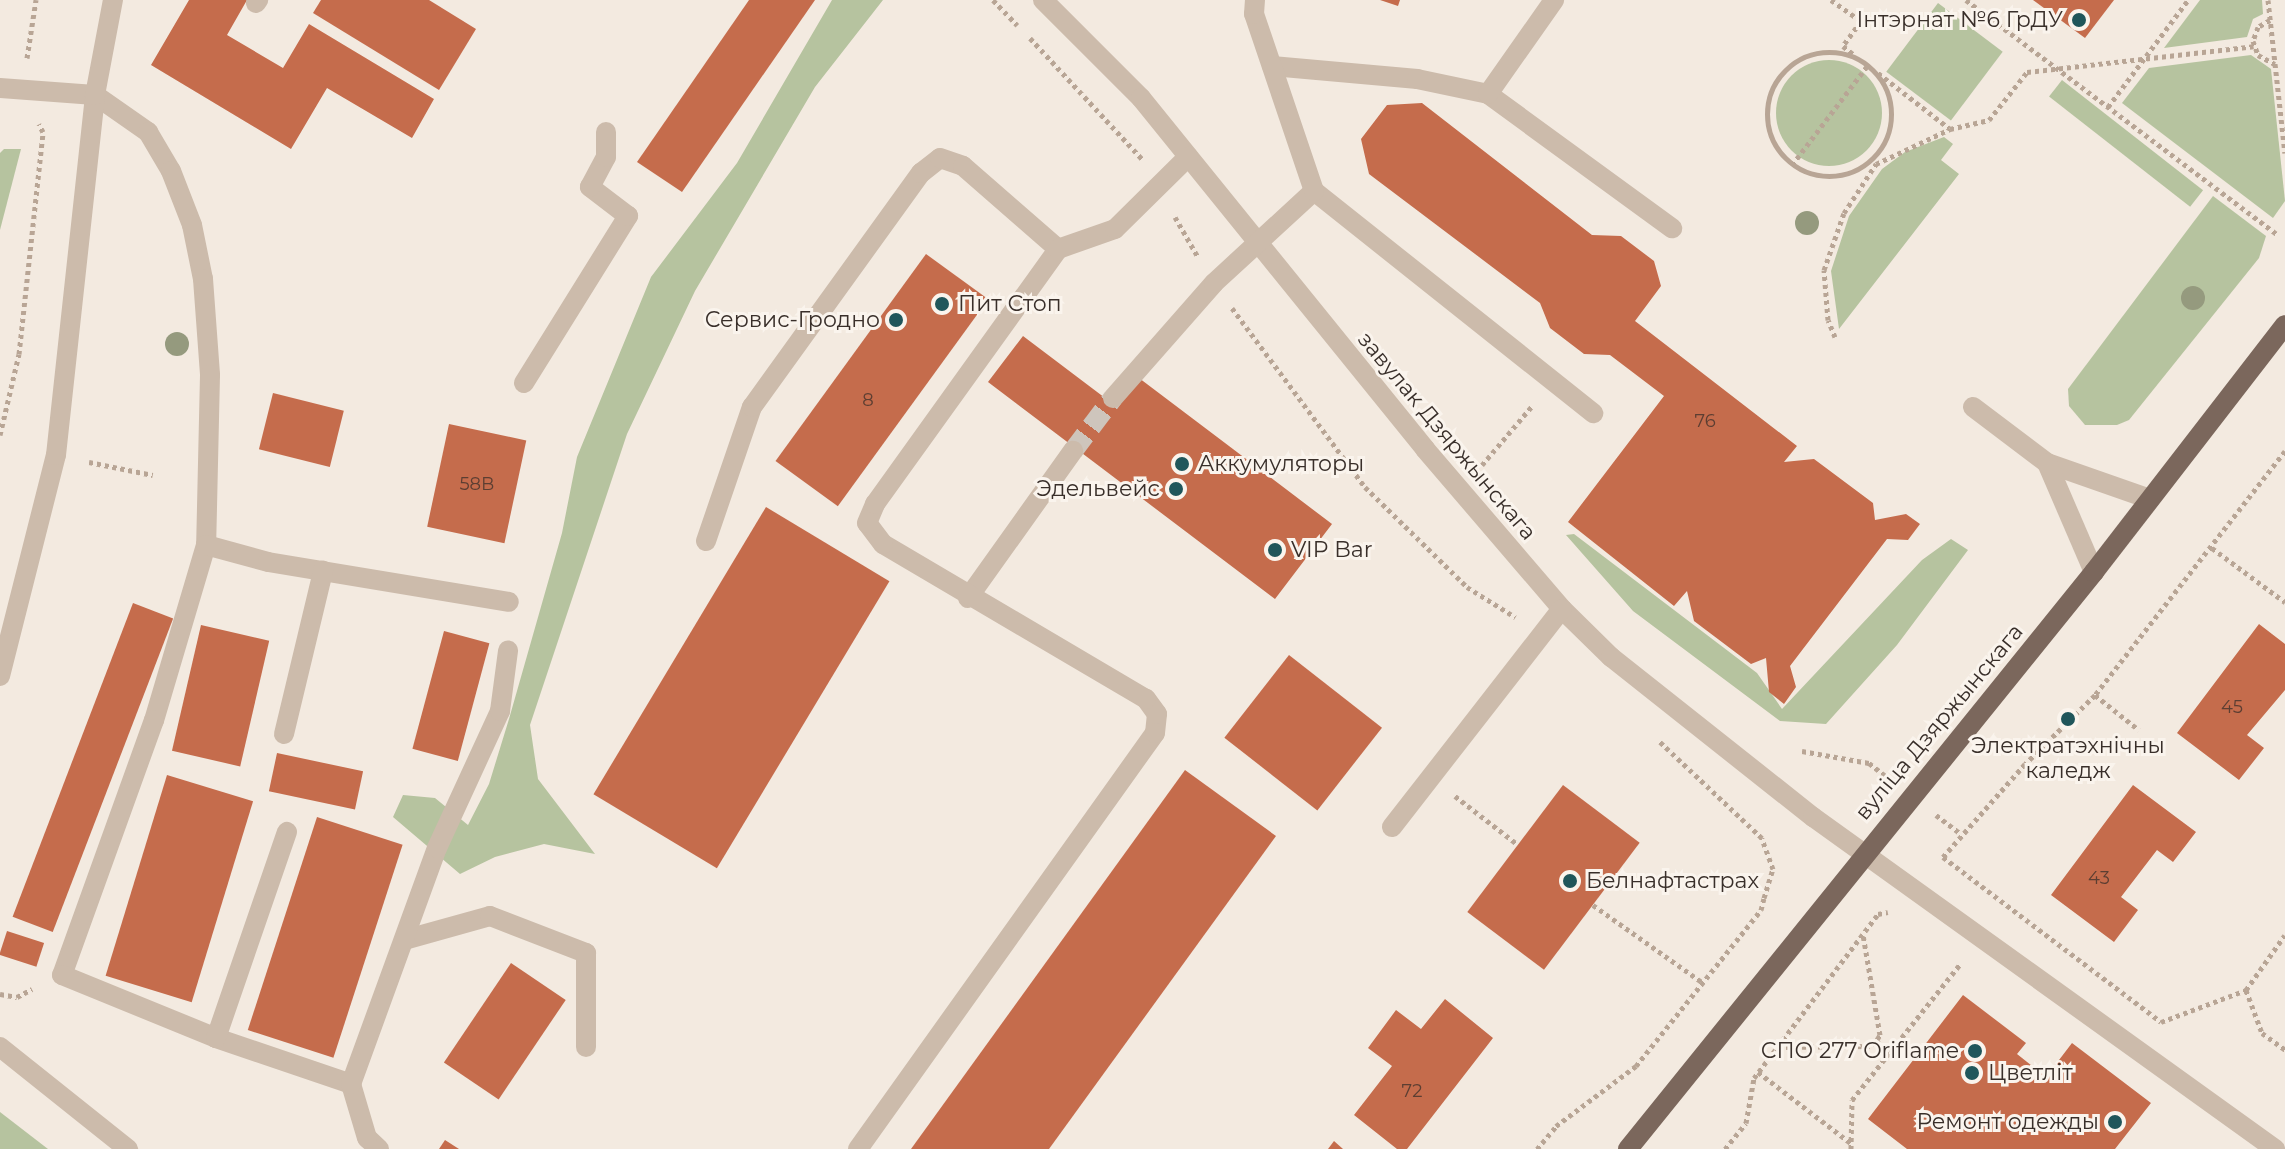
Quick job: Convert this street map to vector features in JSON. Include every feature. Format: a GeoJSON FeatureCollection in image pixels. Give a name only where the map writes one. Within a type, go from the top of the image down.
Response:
{"type":"FeatureCollection","features":[{"type":"Feature","properties":{"kind":"main road","name":"вуліца Дзяржынскага"},"geometry":{"type":"LineString","coordinates":[[1628,1149],[1863,853],[2094,572],[2285,325]]}},
{"type":"Feature","properties":{"kind":"street"},"geometry":{"type":"LineString","coordinates":[[0,676],[56,455],[95,95],[113,0]]}},
{"type":"Feature","properties":{"kind":"street"},"geometry":{"type":"LineString","coordinates":[[1255,0],[1254,14],[1314,191],[1593,413]]}},
{"type":"Feature","properties":{"kind":"street"},"geometry":{"type":"LineString","coordinates":[[1488,94],[1554,0]]}},
{"type":"Feature","properties":{"kind":"street","name":"завулак Дзяржынскага"},"geometry":{"type":"LineString","coordinates":[[1054,4],[1141,98],[1257,244],[1562,609],[1611,657],[1863,853],[2268,1147]]}},
{"type":"Feature","properties":{"kind":"street"},"geometry":{"type":"LineString","coordinates":[[1272,66],[1417,79],[1488,94],[1672,228]]}},
{"type":"Feature","properties":{"kind":"street"},"geometry":{"type":"LineString","coordinates":[[0,88],[95,95],[148,132],[171,171],[192,225],[203,279],[210,375],[206,545],[154,720],[62,975],[216,1038],[351,1084]]}},
{"type":"Feature","properties":{"kind":"street"},"geometry":{"type":"LineString","coordinates":[[524,383],[628,216],[590,187],[606,157],[606,132]]}},
{"type":"Feature","properties":{"kind":"street"},"geometry":{"type":"LineString","coordinates":[[858,1149],[1155,733],[1157,714],[1146,699],[968,598],[883,544],[867,523],[875,504],[1058,249],[1115,229],[1188,157]]}},
{"type":"Feature","properties":{"kind":"street"},"geometry":{"type":"LineString","coordinates":[[706,541],[752,407],[921,173],[940,158],[963,166],[1058,249]]}},
{"type":"Feature","properties":{"kind":"street"},"geometry":{"type":"LineString","coordinates":[[1113,398],[1214,283],[1314,191]]}},
{"type":"Feature","properties":{"kind":"street"},"geometry":{"type":"LineString","coordinates":[[1973,407],[2047,463],[2150,499]]}},
{"type":"Feature","properties":{"kind":"street"},"geometry":{"type":"LineString","coordinates":[[968,598],[1073,451]]}},
{"type":"Feature","properties":{"kind":"street"},"geometry":{"type":"LineString","coordinates":[[2047,463],[2094,572]]}},
{"type":"Feature","properties":{"kind":"street"},"geometry":{"type":"LineString","coordinates":[[206,545],[323,571],[509,602]]}},
{"type":"Feature","properties":{"kind":"street"},"geometry":{"type":"LineString","coordinates":[[284,734],[323,571]]}},
{"type":"Feature","properties":{"kind":"street"},"geometry":{"type":"LineString","coordinates":[[1392,827],[1562,609]]}},
{"type":"Feature","properties":{"kind":"street"},"geometry":{"type":"LineString","coordinates":[[379,1149],[367,1138],[351,1084],[437,848],[500,711],[508,651]]}},
{"type":"Feature","properties":{"kind":"street"},"geometry":{"type":"LineString","coordinates":[[216,1038],[287,832]]}},
{"type":"Feature","properties":{"kind":"street"},"geometry":{"type":"LineString","coordinates":[[404,940],[490,916],[586,953],[586,1047]]}},
{"type":"Feature","properties":{"kind":"street"},"geometry":{"type":"LineString","coordinates":[[0,1047],[128,1149]]}},
{"type":"Feature","properties":{"kind":"path"},"geometry":{"type":"LineString","coordinates":[[0,435],[19,354],[43,132],[21,89],[36,0]]}},
{"type":"Feature","properties":{"kind":"path"},"geometry":{"type":"LineString","coordinates":[[993,0],[1140,156],[1214,283],[1365,487],[1467,587],[1542,635]]}},
{"type":"Feature","properties":{"kind":"path"},"geometry":{"type":"LineString","coordinates":[[1831,0],[1861,21],[1843,46],[1950,129]]}},
{"type":"Feature","properties":{"kind":"path"},"geometry":{"type":"LineString","coordinates":[[1966,0],[2277,234]]}},
{"type":"Feature","properties":{"kind":"path"},"geometry":{"type":"LineString","coordinates":[[2108,107],[2188,0]]}},
{"type":"Feature","properties":{"kind":"path"},"geometry":{"type":"LineString","coordinates":[[2268,0],[2275,64],[2281,86],[2285,153]]}},
{"type":"Feature","properties":{"kind":"path"},"geometry":{"type":"LineString","coordinates":[[2270,20],[2258,27],[2254,46],[2263,60],[2275,64]]}},
{"type":"Feature","properties":{"kind":"path"},"geometry":{"type":"LineString","coordinates":[[1835,337],[1828,320],[1824,270],[1844,213],[1874,162],[1891,122],[1890,100],[1868,65],[1849,54],[1810,54],[1779,77],[1770,94],[1769,133],[1792,165],[1833,177],[1874,162],[1950,129],[1989,120],[2027,72],[2254,46]]}},
{"type":"Feature","properties":{"kind":"path"},"geometry":{"type":"LineString","coordinates":[[1792,165],[1868,65]]}},
{"type":"Feature","properties":{"kind":"path"},"geometry":{"type":"LineString","coordinates":[[1482,465],[1553,380]]}},
{"type":"Feature","properties":{"kind":"path"},"geometry":{"type":"LineString","coordinates":[[2285,451],[2095,695],[1943,857],[2161,1022],[2246,990],[2285,935]]}},
{"type":"Feature","properties":{"kind":"path"},"geometry":{"type":"LineString","coordinates":[[56,455],[153,475]]}},
{"type":"Feature","properties":{"kind":"path"},"geometry":{"type":"LineString","coordinates":[[2212,548],[2285,602]]}},
{"type":"Feature","properties":{"kind":"path"},"geometry":{"type":"LineString","coordinates":[[2095,695],[2139,730]]}},
{"type":"Feature","properties":{"kind":"path"},"geometry":{"type":"LineString","coordinates":[[1537,1149],[1556,1126],[1636,1066],[1761,910],[1773,869],[1762,838],[1652,735]]}},
{"type":"Feature","properties":{"kind":"path"},"geometry":{"type":"LineString","coordinates":[[1802,751],[1869,763]]}},
{"type":"Feature","properties":{"kind":"path"},"geometry":{"type":"LineString","coordinates":[[1431,777],[1517,844]]}},
{"type":"Feature","properties":{"kind":"path"},"geometry":{"type":"LineString","coordinates":[[1593,905],[1703,983]]}},
{"type":"Feature","properties":{"kind":"path"},"geometry":{"type":"LineString","coordinates":[[1725,1149],[1746,1123],[1758,1072],[1878,914],[1891,911]]}},
{"type":"Feature","properties":{"kind":"path"},"geometry":{"type":"LineString","coordinates":[[1777,1047],[1873,1046],[1880,1035],[1863,934]]}},
{"type":"Feature","properties":{"kind":"path"},"geometry":{"type":"LineString","coordinates":[[1852,1146],[1852,1100],[1963,960]]}},
{"type":"Feature","properties":{"kind":"path"},"geometry":{"type":"LineString","coordinates":[[2246,990],[2262,1033],[2285,1050]]}},
{"type":"Feature","properties":{"kind":"path"},"geometry":{"type":"LineString","coordinates":[[1876,1041],[1890,1051]]}},
{"type":"Feature","properties":{"kind":"path"},"geometry":{"type":"LineString","coordinates":[[1758,1072],[1852,1146]]}},
{"type":"Feature","properties":{"kind":"green space"},"geometry":{"type":"Polygon","coordinates":[[[832,0],[883,0],[815,87],[695,291],[627,434],[530,725],[538,779],[595,854],[544,844],[495,857],[460,874],[393,817],[403,795],[435,798],[468,825],[489,784],[509,719],[562,533],[577,457],[651,277],[737,163],[832,0]]]}},
{"type":"Feature","properties":{"kind":"green space"},"geometry":{"type":"Polygon","coordinates":[[[2200,0],[2262,0],[2263,14],[2253,19],[2247,37],[2164,48],[2200,0]]]}},
{"type":"Feature","properties":{"kind":"green space"},"geometry":{"type":"Polygon","coordinates":[[[1938,3],[2003,52],[1951,120],[1886,72],[1938,3]]]}},
{"type":"Feature","properties":{"kind":"green space"},"geometry":{"type":"Polygon","coordinates":[[[2251,55],[2271,69],[2285,201],[2273,218],[2122,103],[2149,68],[2251,55]]]}},
{"type":"Feature","properties":{"kind":"green space"},"geometry":{"type":"Polygon","coordinates":[[[1829,60],[1849,64],[1866,76],[1878,93],[1882,113],[1878,133],[1866,150],[1849,162],[1829,166],[1809,162],[1792,150],[1780,133],[1776,113],[1780,93],[1792,76],[1809,64],[1829,60]]]}},
{"type":"Feature","properties":{"kind":"green space"},"geometry":{"type":"Polygon","coordinates":[[[2062,80],[2203,190],[2190,207],[2049,97],[2062,80]]]}},
{"type":"Feature","properties":{"kind":"green space"},"geometry":{"type":"Polygon","coordinates":[[[1944,137],[1953,144],[1941,160],[1959,174],[1839,329],[1831,271],[1849,216],[1882,169],[1905,152],[1944,137]]]}},
{"type":"Feature","properties":{"kind":"green space"},"geometry":{"type":"Polygon","coordinates":[[[4,149],[21,149],[0,230],[0,153],[4,149]]]}},
{"type":"Feature","properties":{"kind":"green space"},"geometry":{"type":"Polygon","coordinates":[[[2213,196],[2266,236],[2259,258],[2129,420],[2117,425],[2085,425],[2069,406],[2068,389],[2213,196]]]}},
{"type":"Feature","properties":{"kind":"green space"},"geometry":{"type":"Polygon","coordinates":[[[1574,534],[1757,673],[1782,709],[1922,560],[1951,539],[1968,550],[1897,645],[1826,724],[1780,721],[1633,611],[1566,535],[1574,534]]]}},
{"type":"Feature","properties":{"kind":"green space"},"geometry":{"type":"Polygon","coordinates":[[[0,1112],[48,1149],[0,1149],[0,1112]]]}},
{"type":"Feature","properties":{"kind":"building"},"geometry":{"type":"Polygon","coordinates":[[[189,0],[247,0],[227,35],[283,68],[309,24],[434,99],[412,138],[327,88],[291,149],[151,65],[189,0]]]}},
{"type":"Feature","properties":{"kind":"building"},"geometry":{"type":"Polygon","coordinates":[[[321,0],[429,0],[476,29],[439,90],[313,13],[321,0]]]}},
{"type":"Feature","properties":{"kind":"building"},"geometry":{"type":"Polygon","coordinates":[[[749,0],[815,0],[682,192],[637,162],[749,0]]]}},
{"type":"Feature","properties":{"kind":"building"},"geometry":{"type":"Polygon","coordinates":[[[1380,0],[1400,0],[1398,6],[1380,0]]]}},
{"type":"Feature","properties":{"kind":"building","name":"Інтэрнат №6 ГрДУ"},"geometry":{"type":"Polygon","coordinates":[[[2033,0],[2114,0],[2085,38],[2033,0]]]}},
{"type":"Feature","properties":{"kind":"building"},"geometry":{"type":"Polygon","coordinates":[[[1422,103],[1592,235],[1621,236],[1654,261],[1661,286],[1635,321],[1797,446],[1784,462],[1814,459],[1873,503],[1875,520],[1906,514],[1920,524],[1908,540],[1887,539],[1790,666],[1796,687],[1784,704],[1769,692],[1766,658],[1751,664],[1694,621],[1687,591],[1674,606],[1568,522],[1664,396],[1610,355],[1584,354],[1550,328],[1540,303],[1369,174],[1361,139],[1387,105],[1422,103]]]}},
{"type":"Feature","properties":{"kind":"building"},"geometry":{"type":"Polygon","coordinates":[[[926,254],[988,299],[838,506],[776,461],[926,254]]]}},
{"type":"Feature","properties":{"kind":"building"},"geometry":{"type":"Polygon","coordinates":[[[1023,336],[1113,404],[1135,375],[1332,524],[1275,599],[988,382],[1023,336]]]}},
{"type":"Feature","properties":{"kind":"building"},"geometry":{"type":"Polygon","coordinates":[[[273,393],[344,411],[330,467],[259,449],[273,393]]]}},
{"type":"Feature","properties":{"kind":"building"},"geometry":{"type":"Polygon","coordinates":[[[449,424],[526,440],[504,543],[427,527],[449,424]]]}},
{"type":"Feature","properties":{"kind":"building"},"geometry":{"type":"Polygon","coordinates":[[[766,507],[889,581],[717,868],[593,794],[766,507]]]}},
{"type":"Feature","properties":{"kind":"building"},"geometry":{"type":"Polygon","coordinates":[[[133,603],[173,618],[53,932],[13,917],[133,603]]]}},
{"type":"Feature","properties":{"kind":"building"},"geometry":{"type":"Polygon","coordinates":[[[2259,624],[2285,644],[2285,690],[2247,735],[2264,748],[2239,780],[2177,733],[2259,624]]]}},
{"type":"Feature","properties":{"kind":"building"},"geometry":{"type":"Polygon","coordinates":[[[201,625],[269,641],[240,766],[172,751],[201,625]]]}},
{"type":"Feature","properties":{"kind":"building"},"geometry":{"type":"Polygon","coordinates":[[[444,631],[489,643],[458,761],[412,749],[444,631]]]}},
{"type":"Feature","properties":{"kind":"building"},"geometry":{"type":"Polygon","coordinates":[[[1289,655],[1382,728],[1317,810],[1224,738],[1289,655]]]}},
{"type":"Feature","properties":{"kind":"building"},"geometry":{"type":"Polygon","coordinates":[[[277,753],[363,771],[355,809],[269,791],[277,753]]]}},
{"type":"Feature","properties":{"kind":"building"},"geometry":{"type":"Polygon","coordinates":[[[1185,770],[1276,836],[1049,1149],[911,1149],[1185,770]]]}},
{"type":"Feature","properties":{"kind":"building"},"geometry":{"type":"Polygon","coordinates":[[[167,775],[253,801],[192,1002],[106,976],[167,775]]]}},
{"type":"Feature","properties":{"kind":"building"},"geometry":{"type":"Polygon","coordinates":[[[1563,785],[1640,843],[1544,970],[1467,912],[1563,785]]]}},
{"type":"Feature","properties":{"kind":"building"},"geometry":{"type":"Polygon","coordinates":[[[2133,785],[2196,832],[2173,862],[2157,850],[2121,897],[2138,910],[2114,942],[2051,895],[2133,785]]]}},
{"type":"Feature","properties":{"kind":"building"},"geometry":{"type":"Polygon","coordinates":[[[317,817],[403,845],[333,1058],[248,1030],[317,817]]]}},
{"type":"Feature","properties":{"kind":"building"},"geometry":{"type":"Polygon","coordinates":[[[7,931],[44,943],[36,967],[0,955],[7,931]]]}},
{"type":"Feature","properties":{"kind":"building"},"geometry":{"type":"Polygon","coordinates":[[[511,963],[566,1000],[499,1099],[444,1062],[511,963]]]}},
{"type":"Feature","properties":{"kind":"building","name":"Цветліт"},"geometry":{"type":"Polygon","coordinates":[[[1963,995],[2026,1043],[2017,1054],[2046,1077],[2072,1043],[2151,1103],[2115,1149],[1907,1149],[1868,1119],[1963,995]]]}},
{"type":"Feature","properties":{"kind":"building"},"geometry":{"type":"Polygon","coordinates":[[[1445,999],[1493,1038],[1407,1149],[1397,1149],[1354,1115],[1392,1066],[1368,1048],[1396,1010],[1421,1029],[1445,999]]]}},
{"type":"Feature","properties":{"kind":"building"},"geometry":{"type":"Polygon","coordinates":[[[445,1140],[459,1149],[439,1149],[445,1140]]]}},
{"type":"Feature","properties":{"kind":"building"},"geometry":{"type":"Polygon","coordinates":[[[1334,1141],[1343,1149],[1328,1149],[1334,1141]]]}},
{"type":"Feature","properties":{"kind":"tunnel"},"geometry":{"type":"LineString","coordinates":[[1073,451],[1113,398]]}},
{"type":"Feature","properties":{"kind":"place","name":"Інтэрнат №6 ГрДУ"},"geometry":{"type":"Point","coordinates":[2079,20]}},
{"type":"Feature","properties":{"kind":"place","name":"Пит Стоп"},"geometry":{"type":"Point","coordinates":[942,304]}},
{"type":"Feature","properties":{"kind":"place","name":"Сервис-Гродно"},"geometry":{"type":"Point","coordinates":[896,320]}},
{"type":"Feature","properties":{"kind":"place","name":"Аккумуляторы"},"geometry":{"type":"Point","coordinates":[1182,464]}},
{"type":"Feature","properties":{"kind":"place","name":"Эдельвейс"},"geometry":{"type":"Point","coordinates":[1176,489]}},
{"type":"Feature","properties":{"kind":"place","name":"VIP Bar"},"geometry":{"type":"Point","coordinates":[1275,550]}},
{"type":"Feature","properties":{"kind":"place","name":"Электратэхнічны каледж"},"geometry":{"type":"Point","coordinates":[2068,719]}},
{"type":"Feature","properties":{"kind":"place","name":"Белнафтастрах"},"geometry":{"type":"Point","coordinates":[1570,881]}},
{"type":"Feature","properties":{"kind":"place","name":"СПО 277 Oriflame"},"geometry":{"type":"Point","coordinates":[1975,1051]}},
{"type":"Feature","properties":{"kind":"place","name":"Цветліт"},"geometry":{"type":"Point","coordinates":[1972,1073]}},
{"type":"Feature","properties":{"kind":"place","name":"Ремонт одежды"},"geometry":{"type":"Point","coordinates":[2115,1122]}}]}
